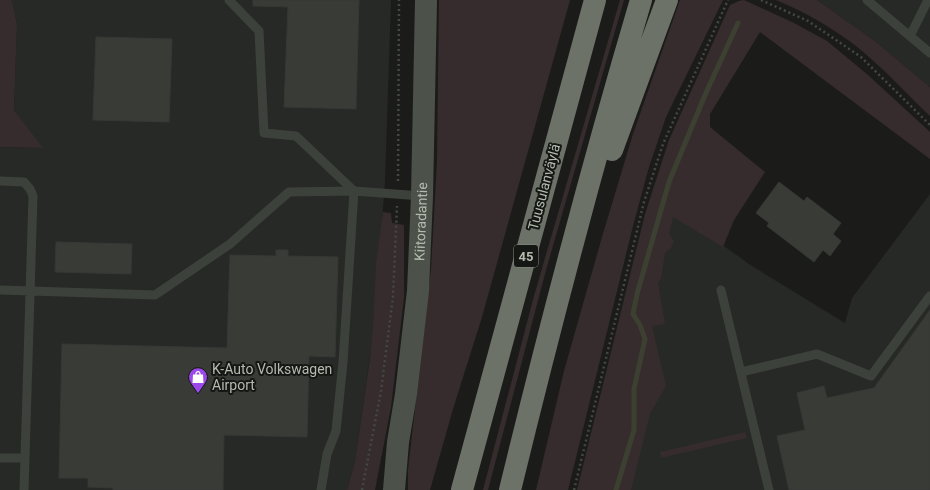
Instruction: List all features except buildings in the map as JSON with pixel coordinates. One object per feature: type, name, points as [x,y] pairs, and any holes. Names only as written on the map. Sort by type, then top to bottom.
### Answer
[{"type":"highway","name":"Tuusulanväylä","points":[[462,488],[594,0]]},
{"type":"highway","points":[[510,490],[561,288],[613,97],[642,0]]},
{"type":"highway","points":[[561,288],[667,0]]},
{"type":"main road","name":"Kiitoradantie","points":[[394,490],[398,442],[406,394],[418,291],[422,196],[426,0]]},
{"type":"main road","name":"Kiitoradantie","points":[[385,490],[398,442]]},
{"type":"lane","points":[[229,0],[259,32],[264,133],[296,136],[354,192],[343,362],[336,431],[327,454],[321,490]]},
{"type":"lane","points":[[910,36],[928,0]]},
{"type":"lane","points":[[869,1],[930,53]]},
{"type":"lane","points":[[0,181],[24,182],[30,189],[33,196],[24,490]]},
{"type":"lane","points":[[0,290],[155,295],[230,244],[289,192],[354,192],[422,196]]},
{"type":"lane","points":[[721,290],[770,490]]},
{"type":"lane","points":[[741,372],[817,354],[871,376],[930,296]]},
{"type":"lane","points":[[0,458],[25,458]]},
{"type":"path","points":[[362,490],[381,392],[393,297],[398,194],[399,0]]},
{"type":"path","points":[[574,490],[644,202],[663,144],[728,0]]},
{"type":"path","points":[[761,0],[808,21],[861,57],[930,125]]},
{"type":"shaded area","points":[[0,0],[12,0],[17,24],[14,110],[43,148],[0,147]]},
{"type":"shaded area","points":[[12,0],[391,0],[385,180],[375,321],[355,461],[347,490],[0,490],[0,147],[42,148],[14,110],[17,24]]},
{"type":"shaded area","points":[[439,0],[570,0],[482,317],[453,409],[430,490],[408,490],[408,470],[431,269],[437,162]]},
{"type":"shaded area","points":[[620,0],[624,0],[546,270],[488,490],[483,490],[534,296]]},
{"type":"shaded area","points":[[680,0],[723,0],[666,117],[649,167],[568,490],[536,490],[564,371],[602,237],[633,134]]},
{"type":"shaded area","points":[[744,0],[794,23],[827,41],[868,75],[930,132],[930,159],[760,32],[710,114],[710,127],[765,172],[734,220],[723,247],[673,217],[669,234],[674,241],[671,248],[665,253],[661,279],[658,283],[665,324],[652,326],[666,386],[650,414],[631,490],[577,490],[645,214],[669,140],[730,5]]},
{"type":"shaded area","points":[[776,0],[817,0],[875,41],[930,87],[930,116],[879,66],[851,42],[799,10]]},
{"type":"shaded area","points":[[817,0],[930,0],[930,87],[875,41]]},
{"type":"shaded area","points":[[930,194],[930,490],[593,490],[669,207],[752,266],[845,323],[852,298]]},
{"type":"shaded area","points":[[383,212],[391,213],[392,223],[404,225],[404,297],[391,407],[375,490],[347,490],[355,461],[370,358],[376,264]]},
{"type":"shaded area","points":[[745,432],[747,438],[661,458],[660,452]]},
{"type":"waterway","points":[[616,490],[634,430],[634,389],[645,339],[640,325],[633,314],[637,294],[669,182],[705,95],[738,23]]},
{"type":"place","name":"K-Auto Volkswagen Airport","points":[[198,394]]}]
